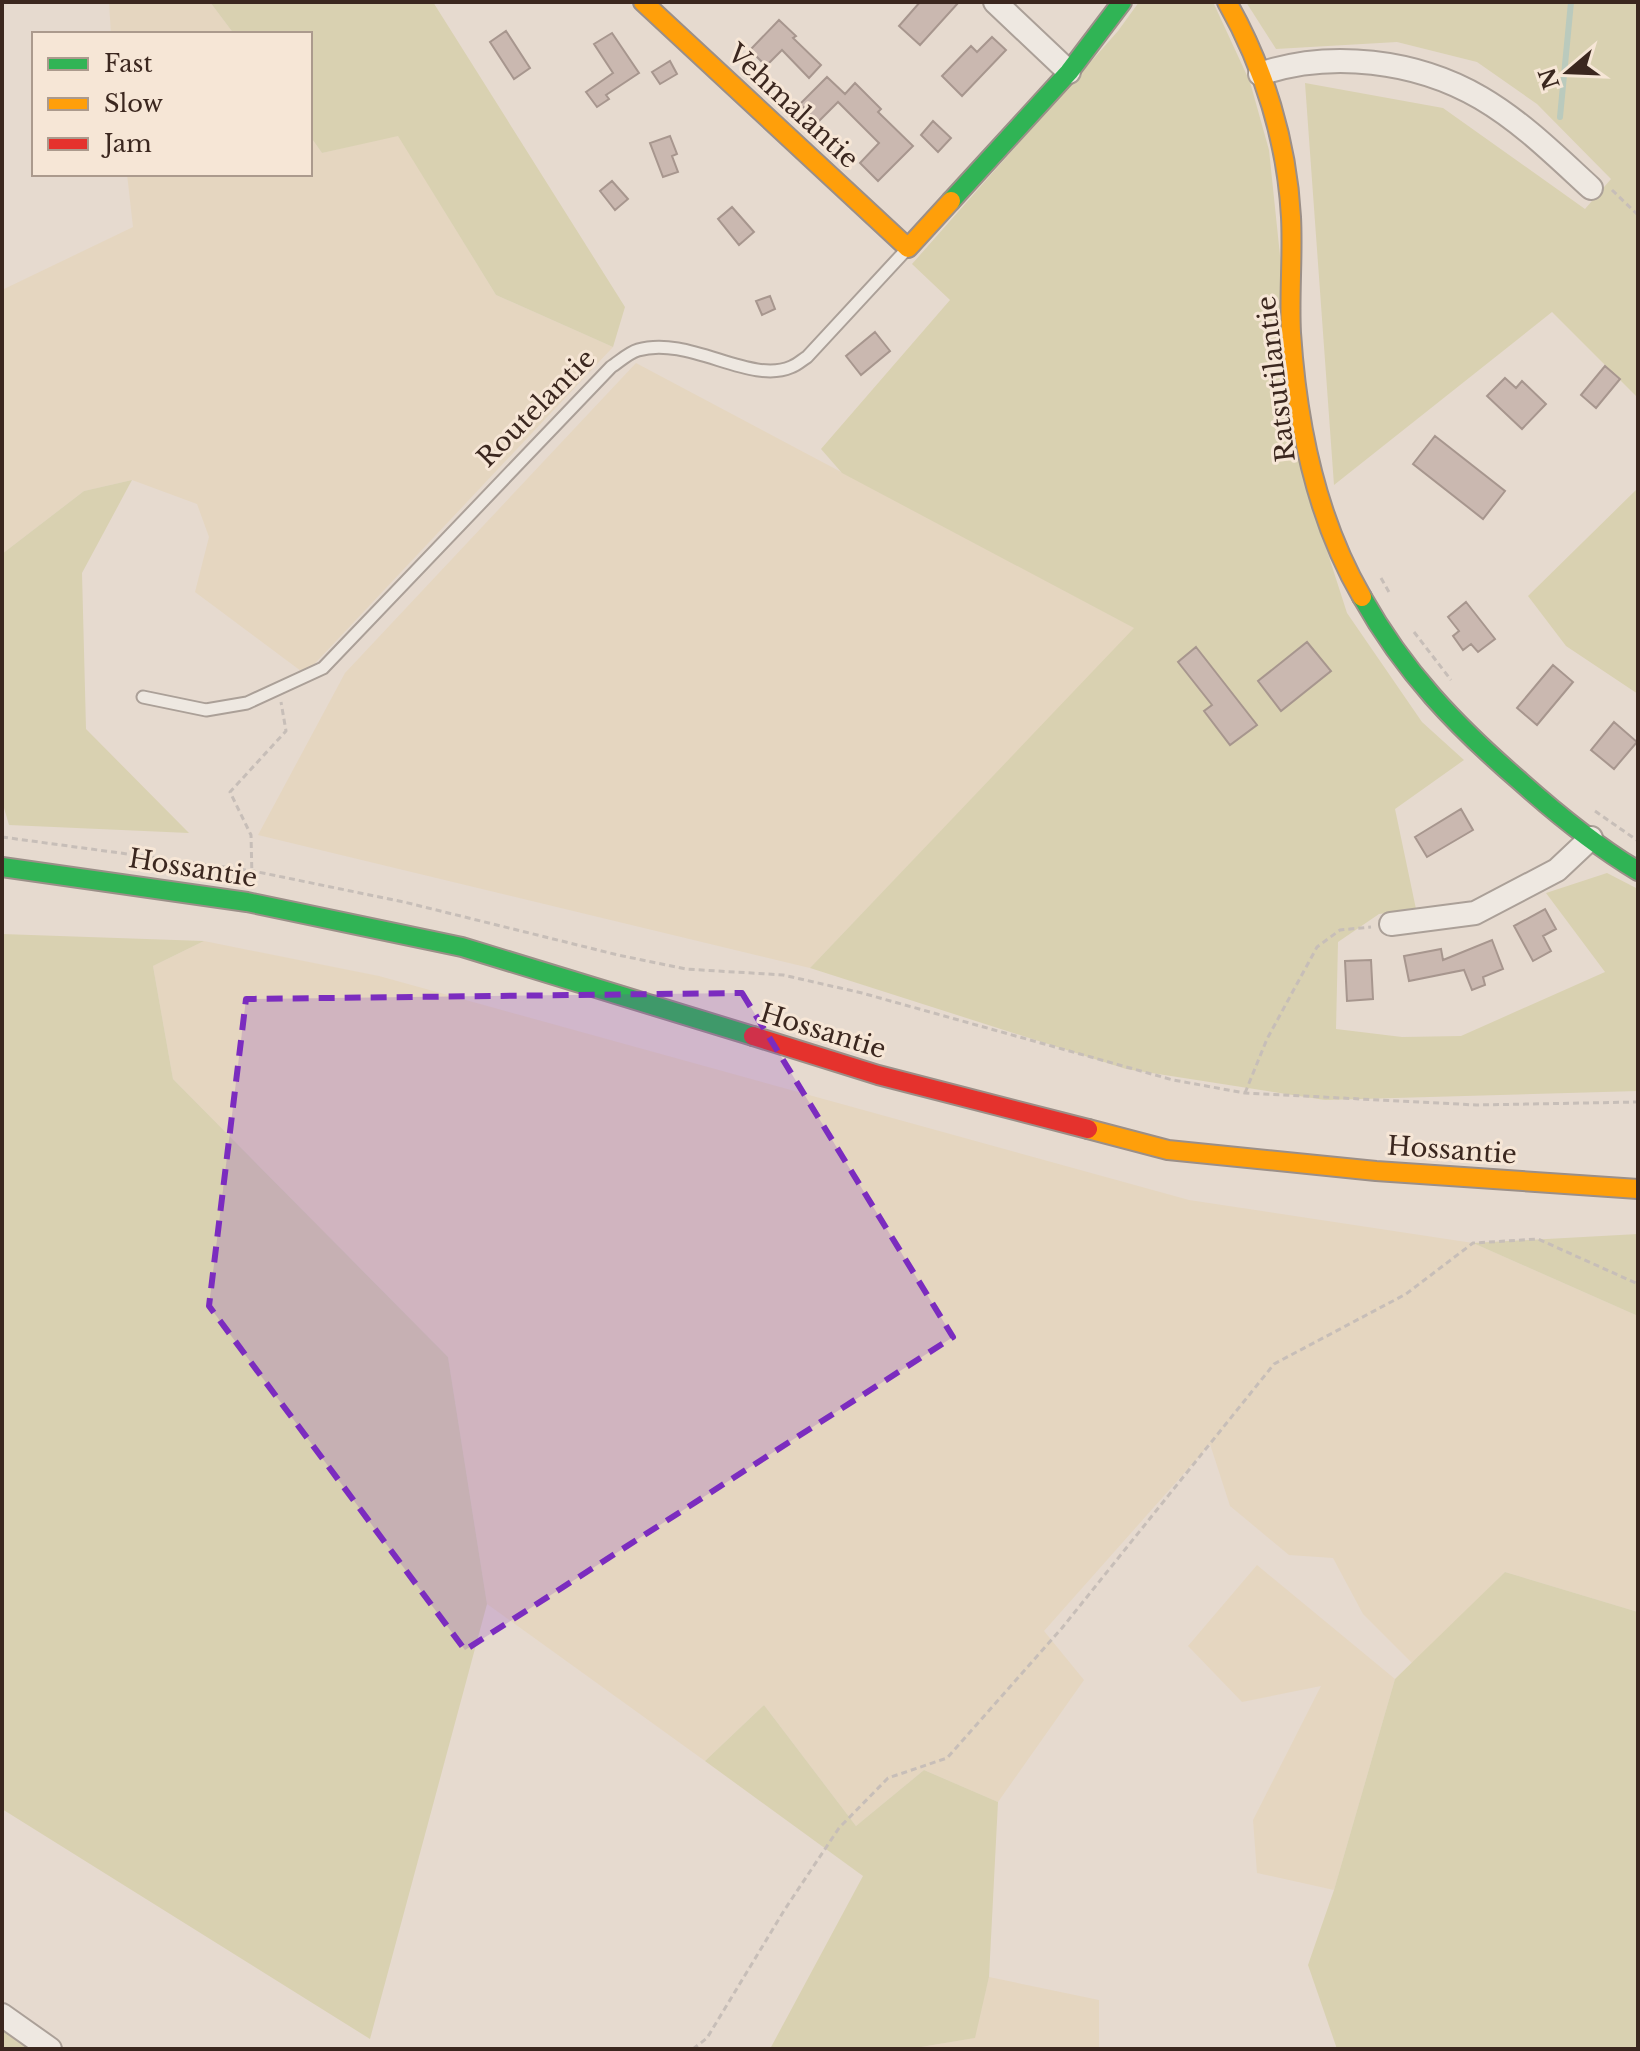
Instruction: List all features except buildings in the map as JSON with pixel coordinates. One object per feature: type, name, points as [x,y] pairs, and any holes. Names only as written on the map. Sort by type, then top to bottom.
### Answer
[{"type":"street","name":"Vehmalantie","points":[[643,2],[908,248]]},
{"type":"street","points":[[995,2],[1069,72]]},
{"type":"street","name":"Routelantie","points":[[908,248],[1069,72],[1122,2]]},
{"type":"street","name":"Ratsutilantie","points":[[1227,2],[1260,74],[1278,138],[1289,198],[1291,333],[1304,439],[1332,537],[1368,612],[1408,670],[1475,741],[1540,800],[1638,871]]},
{"type":"street","points":[[1260,74],[1282,66],[1329,60],[1374,63],[1430,76],[1480,97],[1529,131],[1591,188]]},
{"type":"street","points":[[1391,924],[1475,913],[1557,870],[1591,838]]},
{"type":"street","name":"Hossantie","points":[[2,867],[247,902],[462,947],[878,1075],[1168,1150],[1376,1171],[1638,1189]]},
{"type":"street","points":[[2,2015],[50,2049]]},
{"type":"lane","name":"Routelantie","points":[[143,697],[206,710],[247,703],[323,668],[611,367],[636,351],[667,346],[743,367],[773,371],[791,368],[807,357],[908,248]]},
{"type":"path","points":[[1617,194],[1638,215]]},
{"type":"path","points":[[1378,573],[1391,597]]},
{"type":"path","points":[[1414,633],[1452,681]]},
{"type":"path","points":[[247,902],[253,871],[251,835],[230,792],[286,731],[280,690]]},
{"type":"path","points":[[1595,810],[1638,841]]},
{"type":"path","points":[[2,837],[253,871],[404,902],[686,969],[783,975],[862,993],[1100,1062],[1245,1093],[1476,1105],[1638,1102]]},
{"type":"path","points":[[1245,1093],[1267,1039],[1317,947],[1340,930],[1391,924]]},
{"type":"path","points":[[693,2049],[707,2038],[785,1909],[839,1828],[888,1778],[947,1758],[1062,1628],[1274,1364],[1406,1294],[1473,1243],[1538,1239],[1638,1284]]},
{"type":"highlighted area","points":[[742,993],[953,1337],[465,1650],[209,1306],[246,999]]},
{"type":"shaded area","points":[[109,2],[210,2],[232,32],[111,32]]},
{"type":"shaded area","points":[[210,2],[433,2],[625,307],[613,347],[496,295],[398,136],[322,153],[312,139],[312,32],[232,32]]},
{"type":"shaded area","points":[[1139,2],[1213,2],[1250,82],[1269,150],[1303,476],[1347,613],[1422,722],[1464,760],[1395,809],[1416,909],[1379,914],[1338,942],[1336,1029],[1402,1037],[1461,1036],[1605,972],[1546,893],[1607,873],[1638,889],[1638,1091],[1325,1100],[1126,1069],[810,968],[1134,628],[842,473],[821,449],[950,300],[912,264],[1118,31]]},
{"type":"shaded area","points":[[1246,2],[1638,2],[1638,398],[1552,312],[1334,485],[1305,83],[1443,108],[1585,209],[1611,179],[1537,104],[1477,62],[1397,42],[1276,49]]},
{"type":"shaded area","points":[[398,135],[496,295],[613,347],[305,674],[195,592],[209,537],[197,504],[132,480],[84,491],[2,554],[2,290],[133,227],[127,176],[312,176],[312,139],[322,153]]},
{"type":"shaded area","points":[[636,363],[1135,628],[810,968],[258,835],[345,673]]},
{"type":"shaded area","points":[[132,480],[82,573],[86,729],[189,833],[9,825],[2,801],[2,554],[84,491]]},
{"type":"shaded area","points":[[1638,488],[1638,694],[1566,646],[1528,596]]},
{"type":"shaded area","points":[[2,934],[204,941],[153,966],[173,1079],[448,1357],[487,1604],[370,2039],[2,1809]]},
{"type":"shaded area","points":[[204,941],[379,976],[1189,1200],[1473,1243],[1638,1316],[1638,1612],[1505,1572],[1413,1664],[1363,1614],[1333,1558],[1289,1555],[1230,1506],[1210,1444],[1044,1631],[1084,1680],[998,1802],[924,1770],[856,1826],[764,1705],[705,1761],[487,1604],[448,1357],[173,1079],[153,966]]},
{"type":"shaded area","points":[[1638,1234],[1638,1316],[1473,1243]]},
{"type":"shaded area","points":[[1257,1565],[1395,1679],[1334,1890],[1257,1873],[1253,1820],[1321,1686],[1242,1702],[1188,1646]]},
{"type":"shaded area","points":[[1505,1572],[1638,1612],[1638,2049],[1337,2049],[1308,1965],[1334,1890],[1395,1679]]},
{"type":"shaded area","points":[[764,1705],[856,1826],[924,1770],[998,1802],[989,1977],[975,2038],[909,2049],[770,2049],[863,1876],[705,1761]]},
{"type":"shaded area","points":[[989,1977],[1099,2000],[1099,2049],[909,2049],[974,2038]]},
{"type":"shaded area","points":[[2,2028],[40,2049],[2,2049]]},
{"type":"waterway","points":[[1560,117],[1571,2]]},
{"type":"traffic: fast","points":[[951,201],[1069,72],[1122,2]]},
{"type":"traffic: fast","points":[[1362,597],[1395,650],[1453,719],[1563,818],[1638,871]]},
{"type":"traffic: fast","points":[[2,867],[247,902],[462,947],[753,1036]]},
{"type":"traffic: slow","points":[[643,2],[908,248],[951,201]]},
{"type":"traffic: slow","points":[[1227,2],[1252,52],[1279,133],[1289,189],[1291,333],[1304,435],[1332,535],[1362,597]]},
{"type":"traffic: slow","points":[[1088,1129],[1168,1150],[1376,1171],[1638,1189]]},
{"type":"traffic: jam","points":[[753,1036],[878,1075],[1088,1129]]}]
